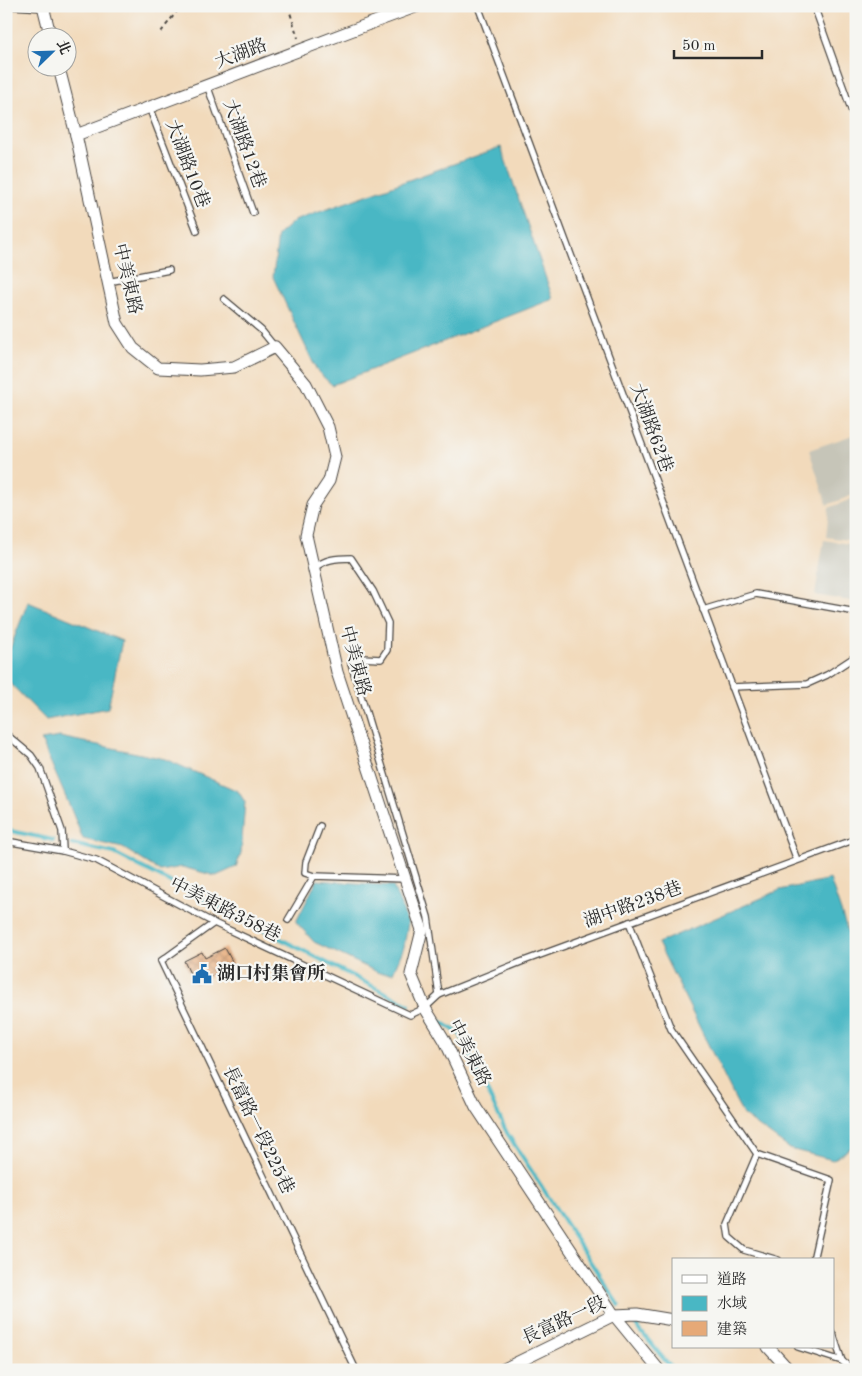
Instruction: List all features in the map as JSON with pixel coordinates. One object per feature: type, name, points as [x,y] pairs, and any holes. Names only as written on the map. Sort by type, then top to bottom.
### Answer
[{"type":"street","name":"大湖路","points":[[76,135],[418,6]]},
{"type":"street","points":[[44,7],[49,28]]},
{"type":"street","name":"中美東路","points":[[62,78],[117,322],[133,348],[158,368],[200,370],[234,367],[275,347],[306,384],[328,427],[335,457],[329,481],[313,504],[306,535],[338,672],[422,930],[411,974],[425,1008],[445,1041],[476,1107],[614,1315],[658,1370]]},
{"type":"street","name":"長富路一段","points":[[502,1370],[614,1315],[637,1314],[672,1320]]},
{"type":"street","points":[[769,1348],[789,1370]]},
{"type":"lane","points":[[12,6],[44,7]]},
{"type":"lane","name":"大湖路62巷","points":[[478,6],[796,860]]},
{"type":"lane","points":[[814,6],[856,123]]},
{"type":"lane","name":"大湖路12巷","points":[[207,86],[253,213]]},
{"type":"lane","name":"大湖路10巷","points":[[149,107],[197,231]]},
{"type":"lane","points":[[108,282],[169,270]]},
{"type":"lane","points":[[224,298],[261,330],[275,347]]},
{"type":"lane","points":[[314,569],[321,563],[334,558],[351,558],[373,591],[388,623],[387,650],[381,659],[361,658],[351,663],[428,917],[439,995]]},
{"type":"lane","points":[[703,610],[756,594],[856,612]]},
{"type":"lane","points":[[732,687],[807,684],[827,676],[856,656]]},
{"type":"lane","points":[[6,734],[31,755],[40,768],[62,831],[63,851]]},
{"type":"lane","points":[[320,826],[306,862],[304,873],[314,876],[406,879]]},
{"type":"lane","name":"湖中路238巷","points":[[425,1008],[439,995],[629,922],[856,839]]},
{"type":"lane","name":"中美東路358巷","points":[[6,841],[63,851],[96,860],[214,923],[410,1015],[425,1008]]},
{"type":"lane","points":[[288,920],[314,876]]},
{"type":"lane","points":[[629,922],[670,1029],[757,1154],[831,1180],[813,1258]]},
{"type":"lane","name":"長富路一段225巷","points":[[214,923],[161,961],[356,1370]]},
{"type":"lane","points":[[757,1154],[727,1224],[729,1237],[744,1250],[771,1258]]},
{"type":"lane","points":[[834,1337],[842,1361]]},
{"type":"lane","points":[[801,1348],[842,1361],[853,1370]]},
{"type":"path","points":[[161,32],[181,6]]},
{"type":"path","points":[[288,6],[302,49]]},
{"type":"shaded area","points":[[856,434],[856,494],[827,505],[809,450]]},
{"type":"shaded area","points":[[856,497],[856,541],[826,537],[829,508]]},
{"type":"shaded area","points":[[824,540],[856,545],[856,602],[815,595]]},
{"type":"water","points":[[501,147],[553,299],[332,385],[317,371],[273,277],[278,235],[294,221]]},
{"type":"water","points":[[28,602],[122,641],[108,708],[46,720],[6,679],[6,659]]},
{"type":"water","points":[[60,737],[165,759],[238,791],[245,802],[241,853],[236,867],[216,876],[182,867],[160,871],[123,848],[83,839],[41,740]]},
{"type":"water","points":[[830,879],[856,956],[856,1144],[833,1160],[790,1149],[743,1115],[658,943],[780,890]]},
{"type":"water","points":[[317,880],[393,886],[408,923],[404,947],[393,973],[379,973],[314,942],[296,922]]},
{"type":"building","name":"湖口村集會所","points":[[225,948],[234,965],[195,984],[184,961],[202,952],[205,958]]},
{"type":"waterway","points":[[6,830],[53,840]]},
{"type":"waterway","points":[[72,844],[114,853],[409,1005]]},
{"type":"waterway","points":[[437,1019],[460,1034],[507,1133],[619,1306]]},
{"type":"waterway","points":[[634,1323],[673,1370]]},
{"type":"place","name":"湖口村集會所","points":[[202,974]]}]
